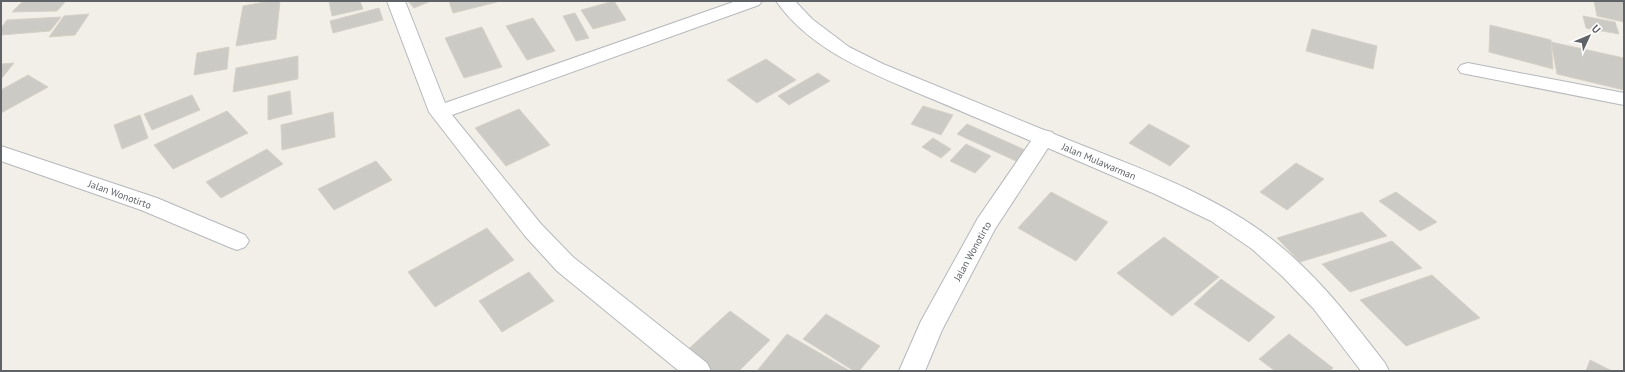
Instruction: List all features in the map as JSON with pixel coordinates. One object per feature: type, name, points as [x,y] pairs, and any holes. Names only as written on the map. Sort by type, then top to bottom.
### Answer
[{"type":"street","points":[[396,1],[439,112],[534,230],[565,264],[698,371]]},
{"type":"street","points":[[439,112],[753,1]]},
{"type":"street","name":"Jalan Mulawarman","points":[[785,1],[806,23],[842,51],[876,68],[1045,137],[1163,188],[1212,212],[1260,243],[1290,269],[1322,301],[1376,371]]},
{"type":"street","points":[[1468,69],[1624,99]]},
{"type":"street","name":"Jalan Wonotirto","points":[[912,371],[930,328],[986,224],[1045,137]]},
{"type":"street","name":"Jalan Wonotirto","points":[[1,152],[149,204],[237,241]]},
{"type":"building","points":[[23,1],[66,1],[57,11],[12,12]]},
{"type":"building","points":[[270,1],[280,1],[276,39],[236,46],[243,6]]},
{"type":"building","points":[[329,1],[360,1],[363,9],[332,16]]},
{"type":"building","points":[[408,1],[431,1],[414,8]]},
{"type":"building","points":[[449,1],[497,1],[497,2],[453,13]]},
{"type":"building","points":[[614,1],[626,20],[593,29],[581,10]]},
{"type":"building","points":[[1594,1],[1624,1],[1624,22],[1597,16]]},
{"type":"building","points":[[379,8],[383,20],[333,33],[330,21]]},
{"type":"building","points":[[575,13],[589,38],[576,41],[563,16]]},
{"type":"building","points":[[89,14],[75,35],[49,37],[64,16]]},
{"type":"building","points":[[1583,16],[1615,22],[1619,34],[1586,28]]},
{"type":"building","points":[[61,17],[50,31],[1,35],[1,28],[7,20]]},
{"type":"building","points":[[533,18],[555,51],[527,60],[506,26]]},
{"type":"building","points":[[1490,25],[1551,40],[1553,69],[1489,52]]},
{"type":"building","points":[[482,27],[502,67],[464,78],[445,38]]},
{"type":"building","points":[[1312,29],[1377,46],[1373,69],[1306,51]]},
{"type":"building","points":[[1551,42],[1624,58],[1624,90],[1557,74]]},
{"type":"building","points":[[229,47],[227,69],[194,75],[197,53]]},
{"type":"building","points":[[298,56],[298,79],[233,92],[236,68]]},
{"type":"building","points":[[766,59],[796,80],[757,103],[727,80]]},
{"type":"building","points":[[14,63],[2,78],[1,79],[1,64]]},
{"type":"building","points":[[818,73],[830,81],[789,105],[778,96]]},
{"type":"building","points":[[28,75],[48,87],[1,113],[1,90]]},
{"type":"building","points":[[290,91],[292,114],[268,120],[268,96]]},
{"type":"building","points":[[192,95],[200,110],[152,130],[144,114]]},
{"type":"building","points":[[923,106],[953,115],[941,135],[911,124]]},
{"type":"building","points":[[519,109],[550,145],[506,166],[475,128]]},
{"type":"building","points":[[227,111],[248,133],[173,169],[154,145]]},
{"type":"building","points":[[333,112],[335,137],[282,150],[281,125]]},
{"type":"building","points":[[140,115],[148,138],[122,149],[114,125]]},
{"type":"building","points":[[967,124],[1025,150],[1016,161],[957,134]]},
{"type":"building","points":[[1149,124],[1190,146],[1170,166],[1129,143]]},
{"type":"building","points":[[933,138],[951,149],[941,158],[922,147]]},
{"type":"building","points":[[966,144],[991,156],[975,173],[950,161]]},
{"type":"building","points":[[267,149],[283,164],[221,198],[206,182]]},
{"type":"building","points":[[376,161],[392,180],[334,210],[318,189]]},
{"type":"building","points":[[1296,163],[1324,179],[1287,210],[1260,192]]},
{"type":"building","points":[[1051,192],[1108,222],[1076,261],[1018,228]]},
{"type":"building","points":[[1396,192],[1437,222],[1420,231],[1379,201]]},
{"type":"building","points":[[1362,212],[1387,236],[1300,262],[1277,238]]},
{"type":"building","points":[[487,228],[514,260],[435,307],[408,272]]},
{"type":"building","points":[[1164,237],[1219,277],[1172,316],[1117,273]]},
{"type":"building","points":[[1392,241],[1422,268],[1350,292],[1322,264]]},
{"type":"building","points":[[529,272],[554,301],[502,332],[479,301]]},
{"type":"building","points":[[1432,275],[1480,318],[1406,346],[1360,300]]},
{"type":"building","points":[[1221,279],[1275,317],[1249,342],[1194,304]]},
{"type":"building","points":[[730,311],[770,340],[739,371],[706,371],[683,354]]},
{"type":"building","points":[[826,314],[880,346],[859,371],[854,371],[803,339]]},
{"type":"building","points":[[787,334],[850,371],[757,371]]},
{"type":"building","points":[[1289,334],[1333,368],[1330,371],[1275,371],[1259,359]]},
{"type":"building","points":[[1590,360],[1612,371],[1586,371]]}]
